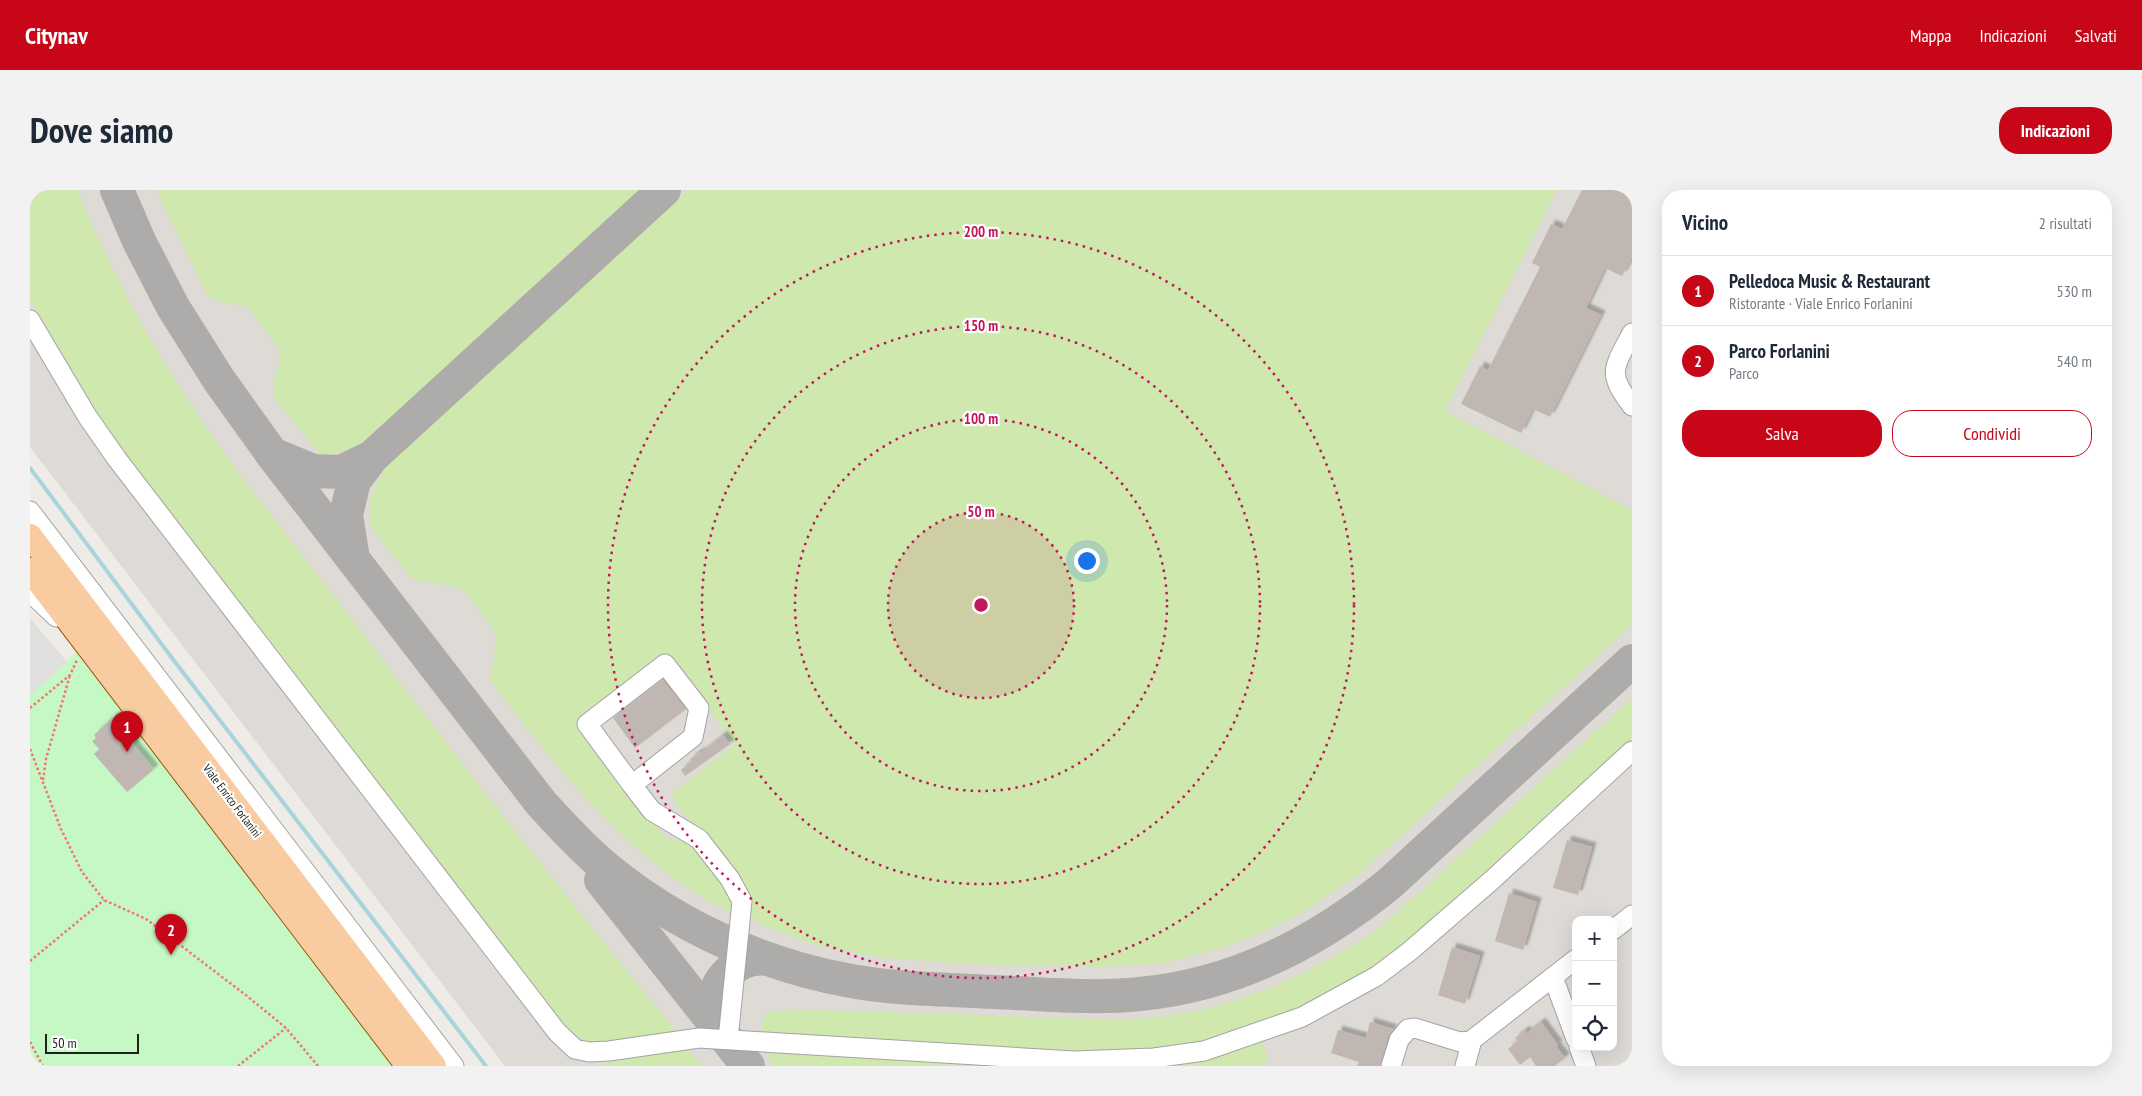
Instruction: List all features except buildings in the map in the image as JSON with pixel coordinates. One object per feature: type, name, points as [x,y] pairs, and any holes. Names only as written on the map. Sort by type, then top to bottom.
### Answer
[{"type":"main road","name":"Viale Enrico Forlanini","points":[[30,536],[434,1066]]},
{"type":"main road","name":"Viale Enrico Forlanini","points":[[30,570],[81,649],[408,1066]]},
{"type":"lane","points":[[30,320],[87,416],[117,459],[557,1032],[575,1049],[584,1066]]},
{"type":"lane","points":[[1632,333],[1615,367],[1615,379],[1619,390],[1632,406]]},
{"type":"lane","points":[[30,511],[454,1066]]},
{"type":"lane","points":[[30,592],[81,649]]},
{"type":"lane","points":[[632,785],[693,737],[699,708],[665,664],[587,724],[632,785],[652,811],[699,839],[730,879],[742,901],[728,1040]]},
{"type":"lane","points":[[575,1049],[589,1052],[609,1051],[699,1038],[1074,1061],[1154,1058],[1204,1051],[1302,1017],[1377,976],[1410,951],[1492,880],[1632,751]]},
{"type":"lane","points":[[1617,927],[1632,915]]},
{"type":"lane","points":[[1391,1066],[1399,1040],[1408,1028],[1415,1028],[1460,1042],[1472,1040],[1573,961]]},
{"type":"lane","points":[[1553,977],[1572,1029]]},
{"type":"lane","points":[[1465,1066],[1472,1040]]},
{"type":"lane","points":[[1580,1051],[1586,1066]]},
{"type":"path","points":[[43,782],[48,751],[70,675],[81,649]]},
{"type":"path","points":[[30,708],[70,675]]},
{"type":"path","points":[[30,749],[61,829],[82,872],[104,900],[146,919],[247,996],[286,1028],[318,1066]]},
{"type":"path","points":[[30,961],[104,900]]},
{"type":"path","points":[[238,1066],[286,1028]]},
{"type":"path","points":[[30,1042],[42,1066]]},
{"type":"shaded area","points":[[30,190],[1632,190],[1632,1066],[505,1066],[30,447]]},
{"type":"shaded area","points":[[30,618],[67,662],[30,695]]},
{"type":"green space","points":[[30,190],[77,190],[114,272],[142,325],[208,431],[474,778],[595,932],[678,1033],[589,1043],[569,1032],[99,419],[48,334],[30,299]]},
{"type":"green space","points":[[156,190],[645,190],[378,434],[351,448],[321,456],[275,399],[273,384],[279,365],[279,349],[247,306],[220,301],[206,293]]},
{"type":"green space","points":[[688,190],[1557,190],[1445,411],[1632,510],[1632,623],[1357,876],[1298,915],[1228,946],[1164,963],[1105,967],[967,964],[885,958],[819,946],[764,926],[753,918],[738,883],[673,800],[672,794],[735,744],[666,654],[575,722],[667,839],[697,844],[733,892],[734,914],[694,892],[653,862],[601,815],[578,790],[490,680],[495,632],[468,595],[458,587],[413,580],[380,539],[372,527],[370,517],[370,507],[375,487],[398,452]]},
{"type":"green space","points":[[75,652],[214,828],[397,1066],[30,1066],[30,695],[67,662]]},
{"type":"green space","points":[[1632,698],[1632,741],[1404,948],[1359,979],[1318,1001],[1279,1017],[1183,1048],[1076,1053],[761,1035],[761,1024],[770,1011],[817,1010],[1138,1019],[1201,1010],[1228,1003],[1282,983],[1333,957],[1381,927]]},
{"type":"green space","points":[[1262,1039],[1268,1060],[1261,1066],[1083,1066]]},
{"type":"green space","points":[[687,1048],[702,1066],[603,1066],[604,1063]]},
{"type":"green space","points":[[763,1048],[1079,1066],[774,1066]]},
{"type":"waterway","points":[[30,468],[175,662],[486,1066]]},
{"type":"taxiway","points":[[117,190],[139,241],[173,307],[219,380],[272,454],[541,803],[592,856],[611,872],[664,909],[692,926],[722,940],[783,964],[814,973],[883,986],[1086,996],[1140,994],[1175,989],[1241,971],[1273,958],[1333,925],[1389,884],[1632,661]]},
{"type":"taxiway","points":[[353,559],[346,515],[354,481],[372,457],[664,190]]},
{"type":"taxiway","points":[[272,454],[313,471],[341,472],[372,457]]},
{"type":"taxiway","points":[[601,880],[748,1066]]},
{"type":"taxiway","points":[[721,1030],[714,1018],[713,1005],[719,984],[735,967],[744,962],[766,959]]},
{"type":"place","name":"Pelledoca Music & Restaurant","points":[[127,752]]},
{"type":"place","name":"Parco Forlanini","points":[[171,955]]}]
